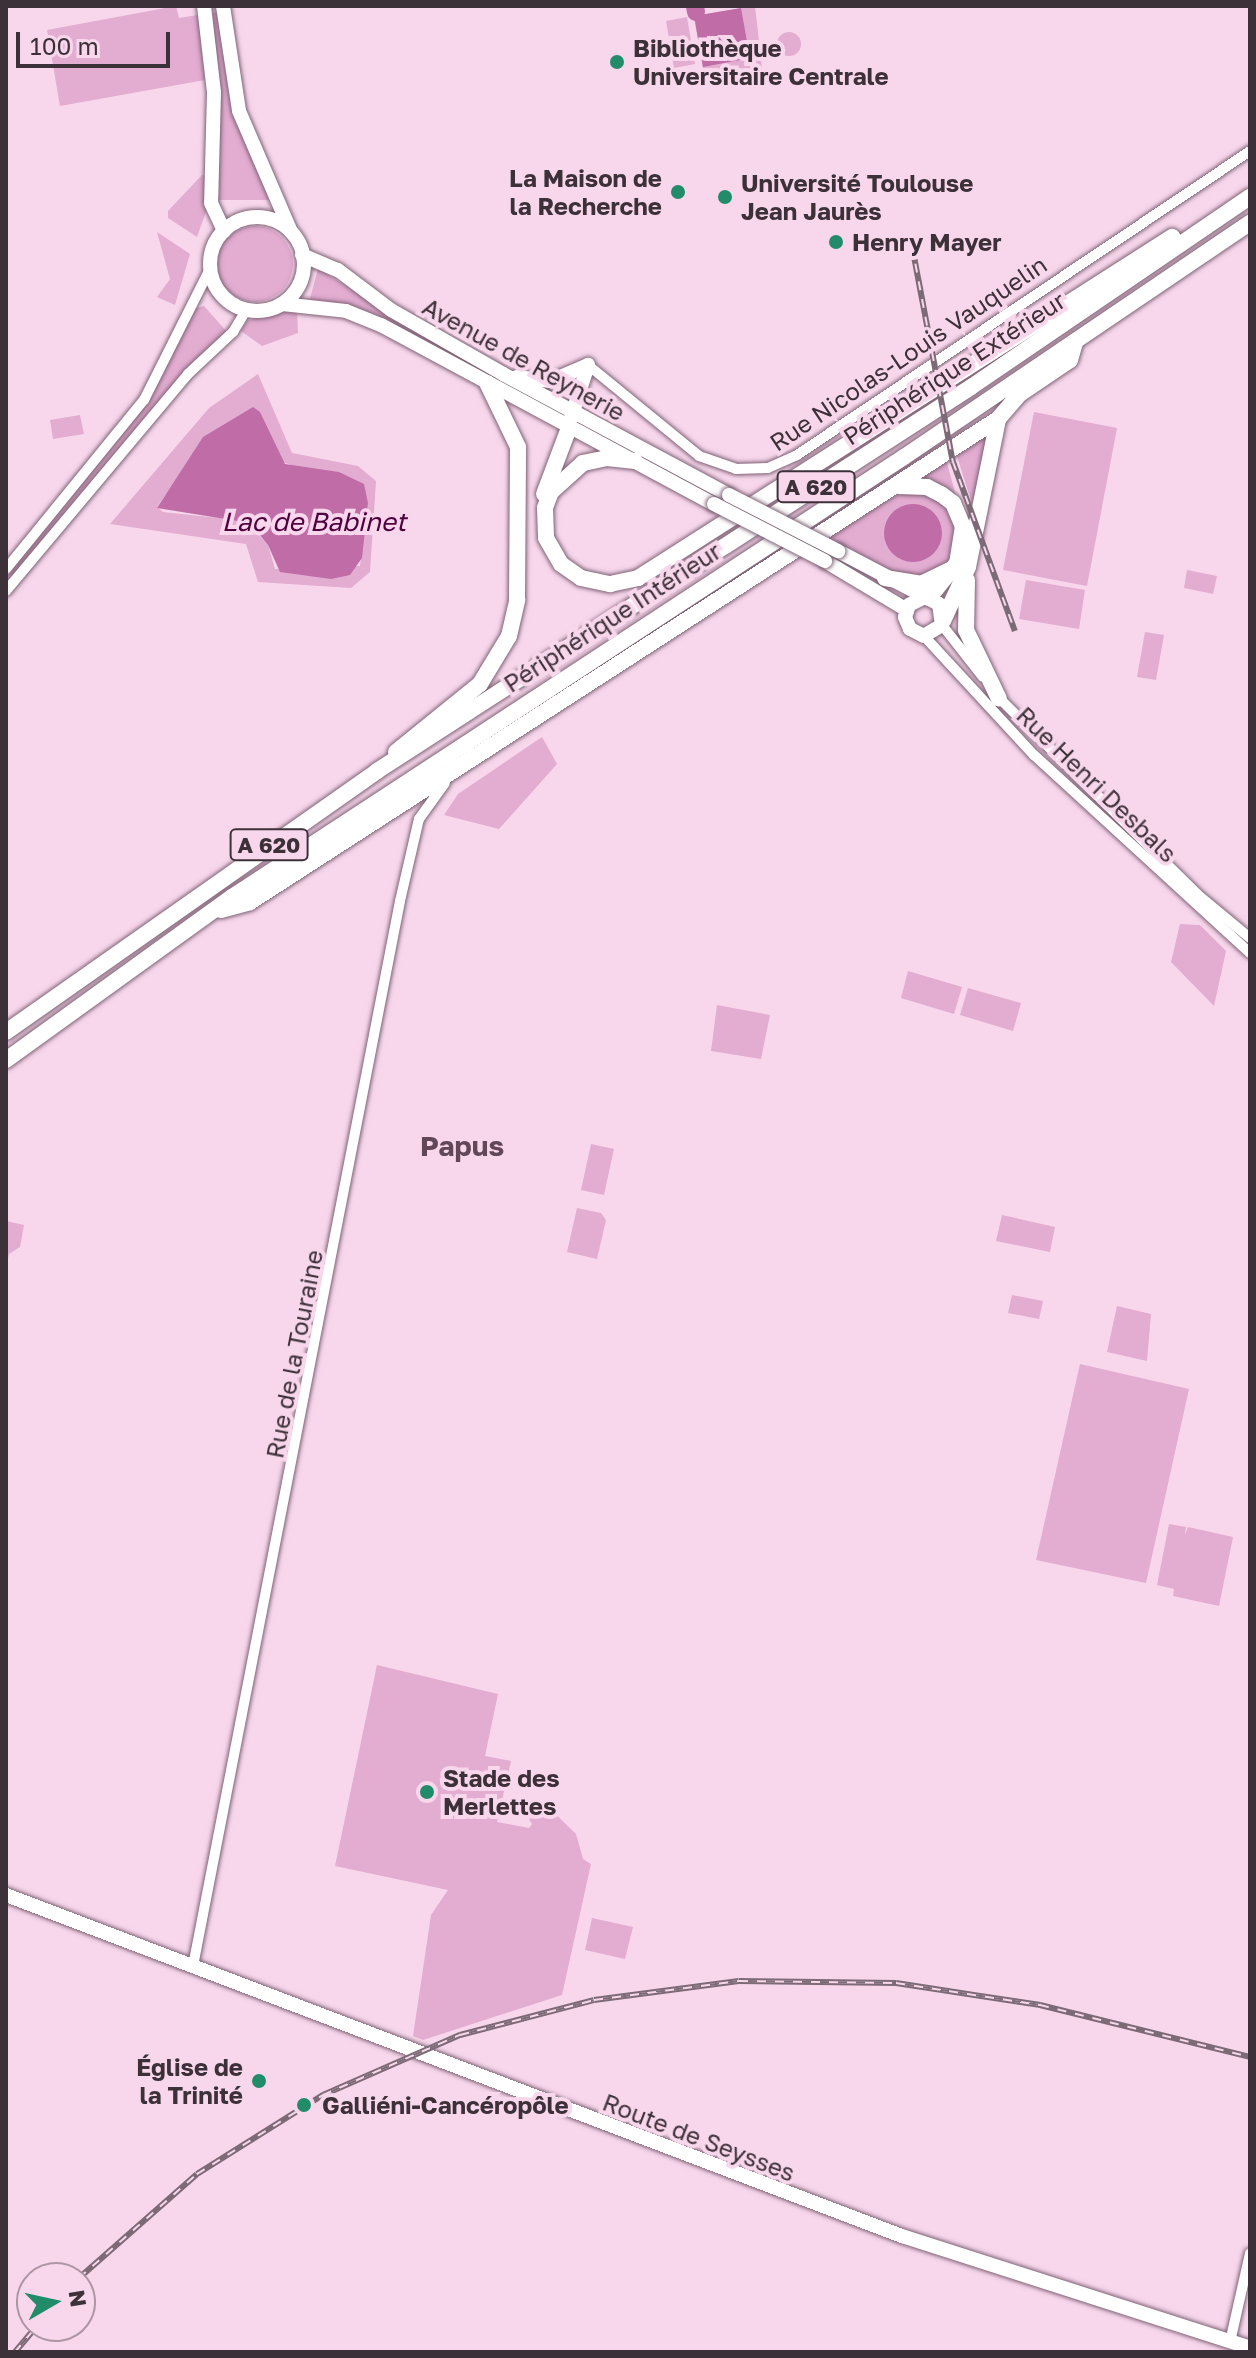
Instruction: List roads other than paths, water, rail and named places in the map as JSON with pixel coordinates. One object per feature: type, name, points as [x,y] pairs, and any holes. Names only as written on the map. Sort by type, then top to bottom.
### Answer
[{"type":"highway","points":[[571,420],[543,492],[546,538],[567,570],[595,583],[638,578],[1195,222],[1250,195]]},
{"type":"highway","name":"Périphérique Extérieur","points":[[6,1032],[377,771],[971,387],[1250,195]]},
{"type":"highway","name":"Périphérique Intérieur","points":[[6,1060],[212,913],[1250,223]]},
{"type":"highway","points":[[212,913],[250,902],[898,486],[998,419],[1021,393],[1070,360],[1075,342]]},
{"type":"highway","points":[[377,771],[415,733],[480,684],[509,636],[517,600],[518,447],[487,383]]},
{"type":"highway","points":[[943,623],[962,565],[998,419]]},
{"type":"highway","points":[[545,508],[558,482],[583,463],[607,458],[642,465]]},
{"type":"highway","points":[[898,486],[927,487],[953,503],[963,526],[966,630],[999,699]]},
{"type":"highway","points":[[885,578],[921,584],[962,565]]},
{"type":"highway","points":[[926,598],[962,565]]},
{"type":"main road","points":[[204,6],[214,92],[211,203],[224,231]]},
{"type":"main road","points":[[223,6],[239,111],[302,255],[298,286],[282,304],[246,310],[222,295],[210,269],[214,245],[224,231],[258,217],[291,232]]},
{"type":"main road","name":"Avenue de Reynerie","points":[[302,255],[338,270],[391,310],[503,374],[571,420]]},
{"type":"main road","name":"Avenue de Reynerie","points":[[282,304],[361,317],[487,383],[729,495],[885,578]]},
{"type":"main road","points":[[503,374],[543,382],[588,365]]},
{"type":"main road","points":[[588,365],[571,420],[642,465],[825,561],[907,610]]},
{"type":"main road","points":[[885,578],[942,609],[943,623],[924,636],[910,629],[907,610]]},
{"type":"main road","points":[[907,610],[926,598]]},
{"type":"main road","name":"Route de Seysses","points":[[6,1895],[902,2236],[1250,2348]]},
{"type":"street","name":"Rue Nicolas-Louis Vauquelin","points":[[588,365],[699,456],[736,469],[768,468],[797,455],[1250,151]]},
{"type":"street","points":[[6,569],[144,400],[210,269]]},
{"type":"street","points":[[6,591],[188,374],[231,334],[246,310]]},
{"type":"street","name":"Rue Henri Desbals","points":[[943,623],[999,699],[1197,894],[1250,938]]},
{"type":"street","name":"Rue Henri Desbals","points":[[924,636],[1034,755],[1250,953]]},
{"type":"street","name":"Rue de la Touraine","points":[[193,1966],[384,980],[419,819],[438,788],[463,765]]},
{"type":"street","points":[[1230,2342],[1250,2253]]},
{"type":"water","points":[[741,8],[750,58],[703,67],[694,16]]},
{"type":"water","name":"Lac de Babinet","points":[[253,407],[260,412],[285,464],[339,472],[364,484],[368,503],[362,558],[350,575],[331,579],[280,572],[268,545],[250,523],[157,508],[203,437]]},
{"type":"water","points":[[913,504],[924,506],[933,513],[940,522],[940,544],[933,553],[924,560],[913,562],[902,560],[893,553],[886,544],[884,533],[886,522],[893,513],[902,506]]},
{"type":"waterway","points":[[695,6],[696,12]]},
{"type":"railway","points":[[912,246],[953,462],[1015,631]]},
{"type":"railway","points":[[96,2263],[197,2174],[323,2095],[460,2035],[594,2000],[739,1981],[896,1983],[1040,2005],[1250,2057]]},
{"type":"railway","points":[[15,2352],[23,2342]]},
{"type":"place","name":"Bibliothèque Universitaire Centrale","points":[[617,62]]},
{"type":"place","name":"La Maison de la Recherche","points":[[678,192]]},
{"type":"place","name":"Université Toulouse Jean Jaurès","points":[[725,197]]},
{"type":"place","name":"Henry Mayer","points":[[836,242]]},
{"type":"place","name":"Stade des Merlettes","points":[[427,1792]]},
{"type":"place","name":"Église de la Trinité","points":[[259,2081]]},
{"type":"place","name":"Galliéni-Cancéropôle","points":[[304,2105]]},
{"type":"district","name":"Papus","points":[[462,1146]]}]
